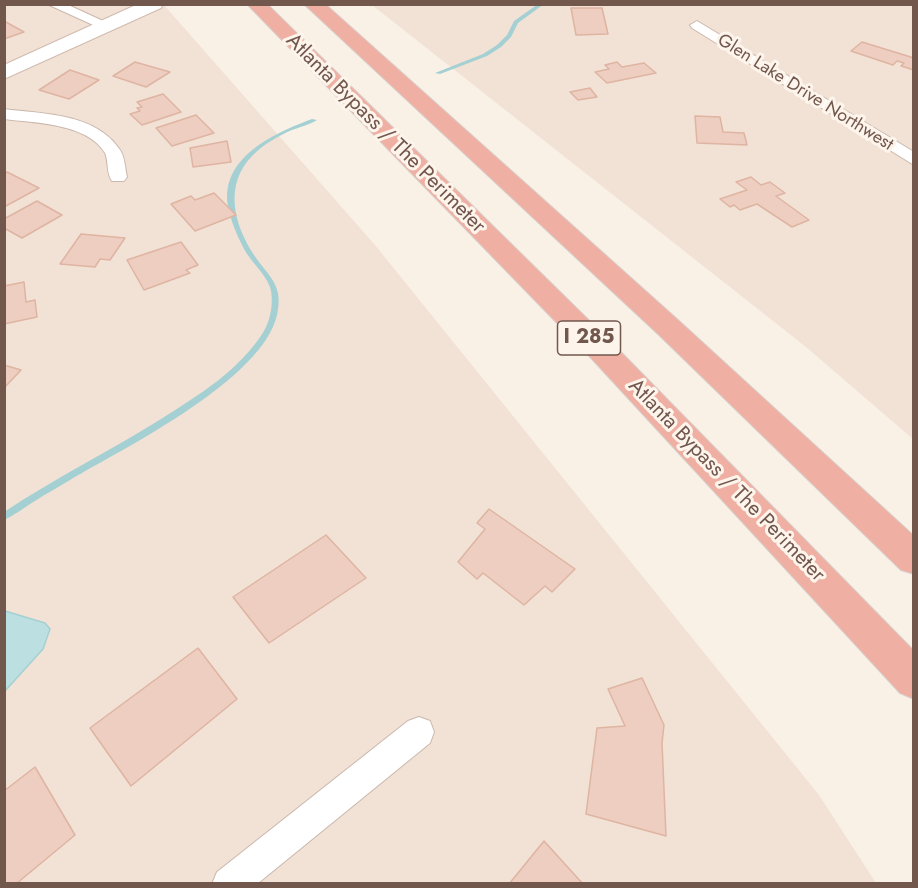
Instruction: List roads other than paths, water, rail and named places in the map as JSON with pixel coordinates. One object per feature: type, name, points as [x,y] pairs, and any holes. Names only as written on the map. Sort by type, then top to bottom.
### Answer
[{"type":"highway","name":"Atlanta Bypass / The Perimeter","points":[[256,4],[603,352],[914,680]]},
{"type":"highway","name":"Atlanta Bypass / The Perimeter","points":[[313,4],[668,327],[914,560]]},
{"type":"street","points":[[53,4],[107,26]]},
{"type":"street","points":[[4,73],[153,4]]},
{"type":"street","name":"Glen Lake Drive Northwest","points":[[698,25],[914,160]]},
{"type":"street","points":[[4,114],[63,121],[91,132],[113,152],[118,177]]},
{"type":"street","points":[[229,884],[419,732]]},
{"type":"water","points":[[5,611],[45,623],[50,629],[43,649],[5,691]]},
{"type":"waterway","points":[[438,73],[485,55],[499,46],[509,36],[516,22],[542,4]]},
{"type":"waterway","points":[[4,517],[189,405],[224,380],[252,354],[269,329],[275,309],[275,294],[270,280],[249,252],[236,227],[231,204],[232,185],[239,168],[252,153],[269,140],[314,120]]}]
